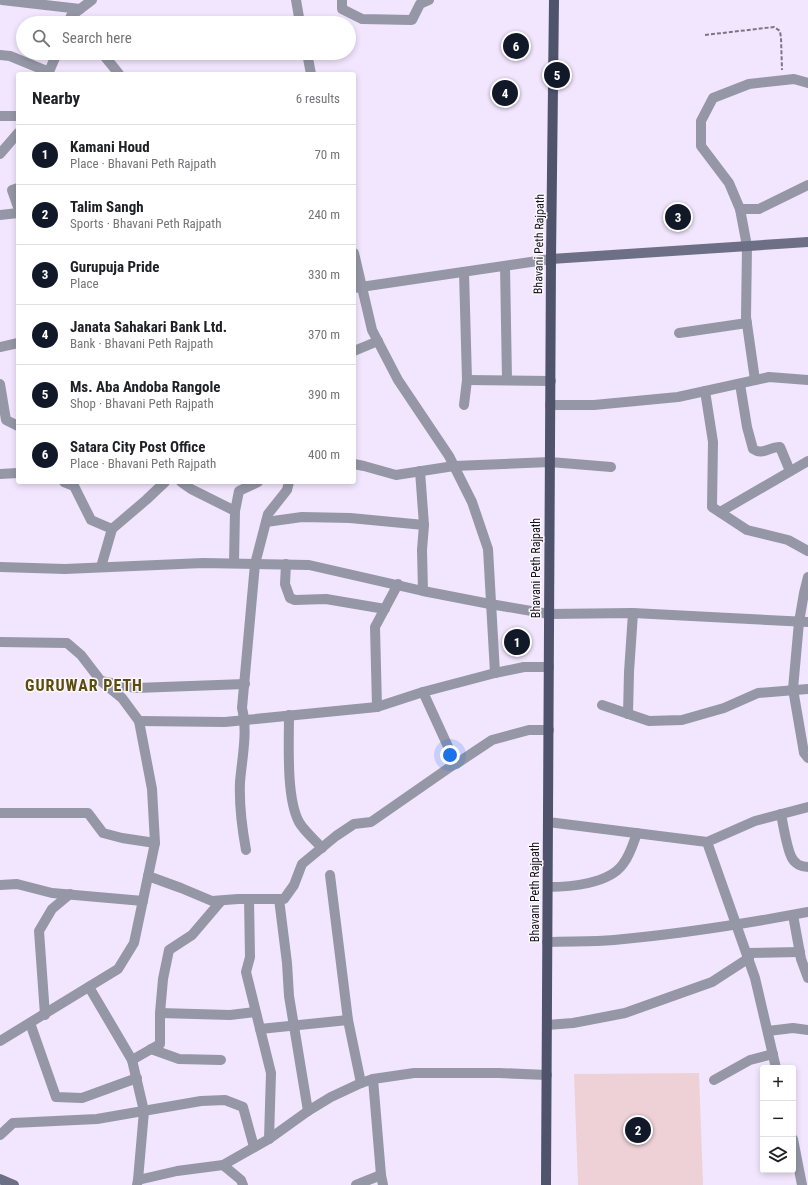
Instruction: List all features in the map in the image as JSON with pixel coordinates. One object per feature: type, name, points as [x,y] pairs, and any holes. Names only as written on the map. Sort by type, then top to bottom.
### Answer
[{"type":"main road","name":"Bhavani Peth Rajpath","points":[[546,1185],[550,381],[554,0]]},
{"type":"main road","points":[[551,258],[808,242]]},
{"type":"main road","points":[[0,1179],[14,1185]]},
{"type":"street","points":[[2,0],[80,9]]},
{"type":"street","points":[[71,16],[92,0]]},
{"type":"street","points":[[296,0],[299,16]]},
{"type":"street","points":[[342,0],[342,9],[362,19],[412,20],[420,4],[429,0]]},
{"type":"street","points":[[0,55],[10,56],[16,59]]},
{"type":"street","points":[[19,60],[47,72]]},
{"type":"street","points":[[49,72],[54,60]]},
{"type":"street","points":[[108,60],[117,72]]},
{"type":"street","points":[[308,60],[311,72]]},
{"type":"street","points":[[755,380],[747,323],[747,246],[740,209],[729,183],[701,146],[701,121],[713,98],[749,84],[794,79],[808,83]]},
{"type":"street","points":[[0,116],[16,116]]},
{"type":"street","points":[[0,154],[16,135]]},
{"type":"street","points":[[740,209],[759,209],[808,185]]},
{"type":"street","points":[[16,189],[12,190],[16,201]]},
{"type":"street","points":[[0,215],[16,213]]},
{"type":"street","points":[[358,288],[551,258]]},
{"type":"street","points":[[505,266],[507,380]]},
{"type":"street","points":[[356,270],[358,288],[372,330],[378,342],[398,380],[449,456],[472,502],[488,549],[495,673]]},
{"type":"street","points":[[464,272],[467,380],[464,405]]},
{"type":"street","points":[[679,332],[747,323]]},
{"type":"street","points":[[356,350],[378,342]]},
{"type":"street","points":[[0,347],[16,343]]},
{"type":"street","points":[[550,404],[594,405],[678,397],[769,377],[808,380]]},
{"type":"street","points":[[467,380],[550,381]]},
{"type":"street","points":[[0,384],[6,420],[16,425]]},
{"type":"street","points":[[740,384],[747,427],[753,449],[758,452],[765,452],[777,446],[780,447],[790,471]]},
{"type":"street","points":[[705,391],[714,442],[712,507],[747,530],[788,540],[808,551]]},
{"type":"street","points":[[720,512],[808,461]]},
{"type":"street","points":[[356,464],[396,475],[454,466],[550,462],[611,467]]},
{"type":"street","points":[[420,471],[424,525],[422,550],[423,591]]},
{"type":"street","points":[[0,474],[16,473]]},
{"type":"street","points":[[69,484],[74,486],[91,520],[112,529]]},
{"type":"street","points":[[101,567],[112,529],[163,484]]},
{"type":"street","points":[[184,484],[235,511]]},
{"type":"street","points":[[234,563],[235,511],[239,491],[254,484]]},
{"type":"street","points":[[246,850],[242,828],[240,784],[245,720],[242,708],[255,564],[268,514],[287,490],[289,484]]},
{"type":"street","points":[[266,522],[302,517],[350,518],[424,525]]},
{"type":"street","points":[[0,568],[65,569],[234,563],[310,565],[398,584],[423,591],[549,614],[633,613],[784,619],[804,622]]},
{"type":"street","points":[[286,564],[285,584],[290,598],[295,600],[326,599],[385,609]]},
{"type":"street","points":[[808,578],[804,593],[804,622],[792,689],[804,753],[808,758]]},
{"type":"street","points":[[377,707],[375,627],[398,584]]},
{"type":"street","points":[[628,714],[633,613]]},
{"type":"street","points":[[0,642],[67,643],[81,655],[101,681],[122,698],[139,721],[152,789],[155,842],[134,943],[118,969],[0,1041]]},
{"type":"street","points":[[139,721],[225,722],[377,707],[423,692],[495,673],[524,667],[549,667]]},
{"type":"street","points":[[101,681],[136,688],[244,684]]},
{"type":"street","points":[[602,705],[648,721],[682,720],[724,708],[758,693],[792,689],[808,689]]},
{"type":"street","points":[[423,692],[456,763]]},
{"type":"street","points":[[289,715],[291,789],[294,810],[300,823],[322,848]]},
{"type":"street","points":[[148,876],[181,888],[212,902],[249,899],[284,899],[294,885],[302,864],[354,824],[371,822],[492,740],[529,730],[549,730]]},
{"type":"street","points":[[548,822],[708,842],[755,821],[808,807]]},
{"type":"street","points":[[0,813],[88,813],[103,832],[122,838],[155,842]]},
{"type":"street","points":[[781,814],[792,858],[798,864],[808,867]]},
{"type":"street","points":[[548,887],[570,886],[611,875],[622,866],[626,860],[637,833]]},
{"type":"street","points":[[708,842],[756,978],[775,1065]]},
{"type":"street","points":[[330,875],[348,1020],[361,1083]]},
{"type":"street","points":[[0,885],[17,884],[52,893],[143,901]]},
{"type":"street","points":[[44,1015],[40,931],[52,909],[70,894]]},
{"type":"street","points":[[249,899],[250,957],[246,972],[271,1073],[269,1139]]},
{"type":"street","points":[[279,899],[287,963],[289,996],[308,1110]]},
{"type":"street","points":[[132,1060],[160,1044],[160,1014],[163,979],[169,950],[192,935],[221,901]]},
{"type":"street","points":[[547,942],[613,940],[683,933],[808,912]]},
{"type":"street","points":[[793,915],[800,952],[807,974]]},
{"type":"street","points":[[547,1025],[573,1023],[625,1013],[712,982],[748,956],[800,952]]},
{"type":"street","points":[[89,987],[132,1060],[144,1111],[138,1182],[177,1171],[224,1165],[269,1139],[308,1110],[361,1083],[414,1073],[499,1073],[546,1075]]},
{"type":"street","points":[[160,1014],[230,1015],[255,1012]]},
{"type":"street","points":[[260,1029],[348,1020]]},
{"type":"street","points":[[30,1023],[56,1097],[82,1098],[136,1078]]},
{"type":"street","points":[[768,1031],[793,1028],[808,1030]]},
{"type":"street","points":[[151,1049],[179,1059],[221,1060]]},
{"type":"street","points":[[714,1080],[750,1060],[773,1054]]},
{"type":"street","points":[[356,1185],[382,1180],[373,1080]]},
{"type":"street","points":[[0,1136],[13,1123],[97,1119],[201,1102],[225,1100],[244,1107],[254,1148]]},
{"type":"street","points":[[796,1152],[802,1185]]},
{"type":"street","points":[[224,1165],[241,1180],[243,1185]]},
{"type":"path","points":[[705,36],[774,27],[780,31],[783,80]]},
{"type":"shaded area","points":[[699,1073],[703,1185],[578,1185],[574,1074]]},
{"type":"place","name":"Satara City Post Office","points":[[516,46]]},
{"type":"place","name":"Ms. Aba Andoba Rangole","points":[[557,75]]},
{"type":"place","name":"Janata Sahakari Bank Ltd.","points":[[505,93]]},
{"type":"place","name":"Gurupuja Pride","points":[[678,217]]},
{"type":"place","name":"Kamani Houd","points":[[517,642]]},
{"type":"place","name":"Talim Sangh","points":[[638,1130]]},
{"type":"district","name":"GURUWAR PETH","points":[[84,685]]}]
